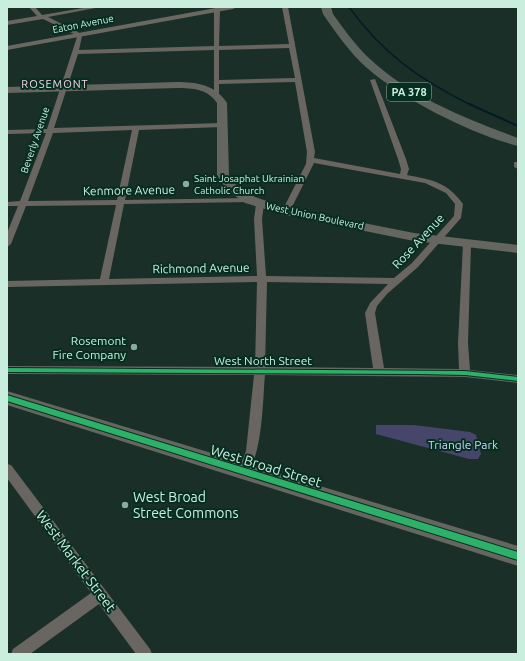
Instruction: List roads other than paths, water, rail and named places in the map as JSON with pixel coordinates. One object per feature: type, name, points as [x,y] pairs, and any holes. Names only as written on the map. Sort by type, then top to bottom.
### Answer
[{"type":"highway","name":"PA 378","points":[[326,7],[328,14],[354,48],[371,66],[396,84],[450,115],[518,142]]},
{"type":"highway","points":[[336,7],[360,41],[371,50]]},
{"type":"highway","name":"PA 378","points":[[387,64],[398,74],[450,104],[518,133]]},
{"type":"main road","points":[[7,90],[184,85],[202,88],[216,95]]},
{"type":"main road","name":"West Union Boulevard","points":[[216,95],[222,103],[223,175],[231,187],[255,202],[286,212],[435,240],[518,249]]},
{"type":"main road","name":"West Broad Street","points":[[7,398],[518,556]]},
{"type":"street","points":[[32,7],[42,18],[79,35]]},
{"type":"street","points":[[7,23],[98,7]]},
{"type":"street","name":"Eaton Avenue","points":[[7,48],[233,7]]},
{"type":"street","points":[[285,7],[311,160],[286,212]]},
{"type":"street","points":[[216,95],[217,10]]},
{"type":"street","name":"Beverly Avenue","points":[[7,244],[24,204],[50,131],[76,52],[80,37],[79,35]]},
{"type":"street","points":[[76,52],[292,46]]},
{"type":"street","points":[[216,82],[298,80]]},
{"type":"street","points":[[373,80],[402,159],[405,169],[404,176]]},
{"type":"street","points":[[7,132],[222,125]]},
{"type":"street","points":[[104,282],[122,202],[136,128]]},
{"type":"street","name":"Rose Avenue","points":[[311,160],[404,176],[435,184],[449,191],[457,199],[460,208],[458,216],[435,240],[415,265],[384,292],[370,310],[379,372]]},
{"type":"street","points":[[241,470],[247,464],[252,451],[260,371],[262,280],[258,219],[255,202]]},
{"type":"street","name":"Kenmore Avenue","points":[[7,204],[255,202]]},
{"type":"street","points":[[465,373],[463,343],[467,244]]},
{"type":"street","name":"Richmond Avenue","points":[[7,284],[262,280],[396,281]]},
{"type":"street","name":"West North Street","points":[[7,370],[465,373],[518,378]]},
{"type":"street","name":"West Market Street","points":[[7,469],[145,654]]},
{"type":"street","points":[[18,654],[101,594]]},
{"type":"waterway","points":[[349,7],[375,38],[403,64],[435,86],[470,104]]},
{"type":"waterway","points":[[470,104],[518,126]]},
{"type":"place","name":"Saint Josaphat Ukrainian Catholic Church","points":[[186,184]]},
{"type":"place","name":"Rosemont Fire Company","points":[[134,347]]},
{"type":"place","name":"West Broad Street Commons","points":[[125,505]]},
{"type":"district","name":"ROSEMONT","points":[[55,84]]},
{"type":"park label","name":"Triangle Park","points":[[463,444]]}]
